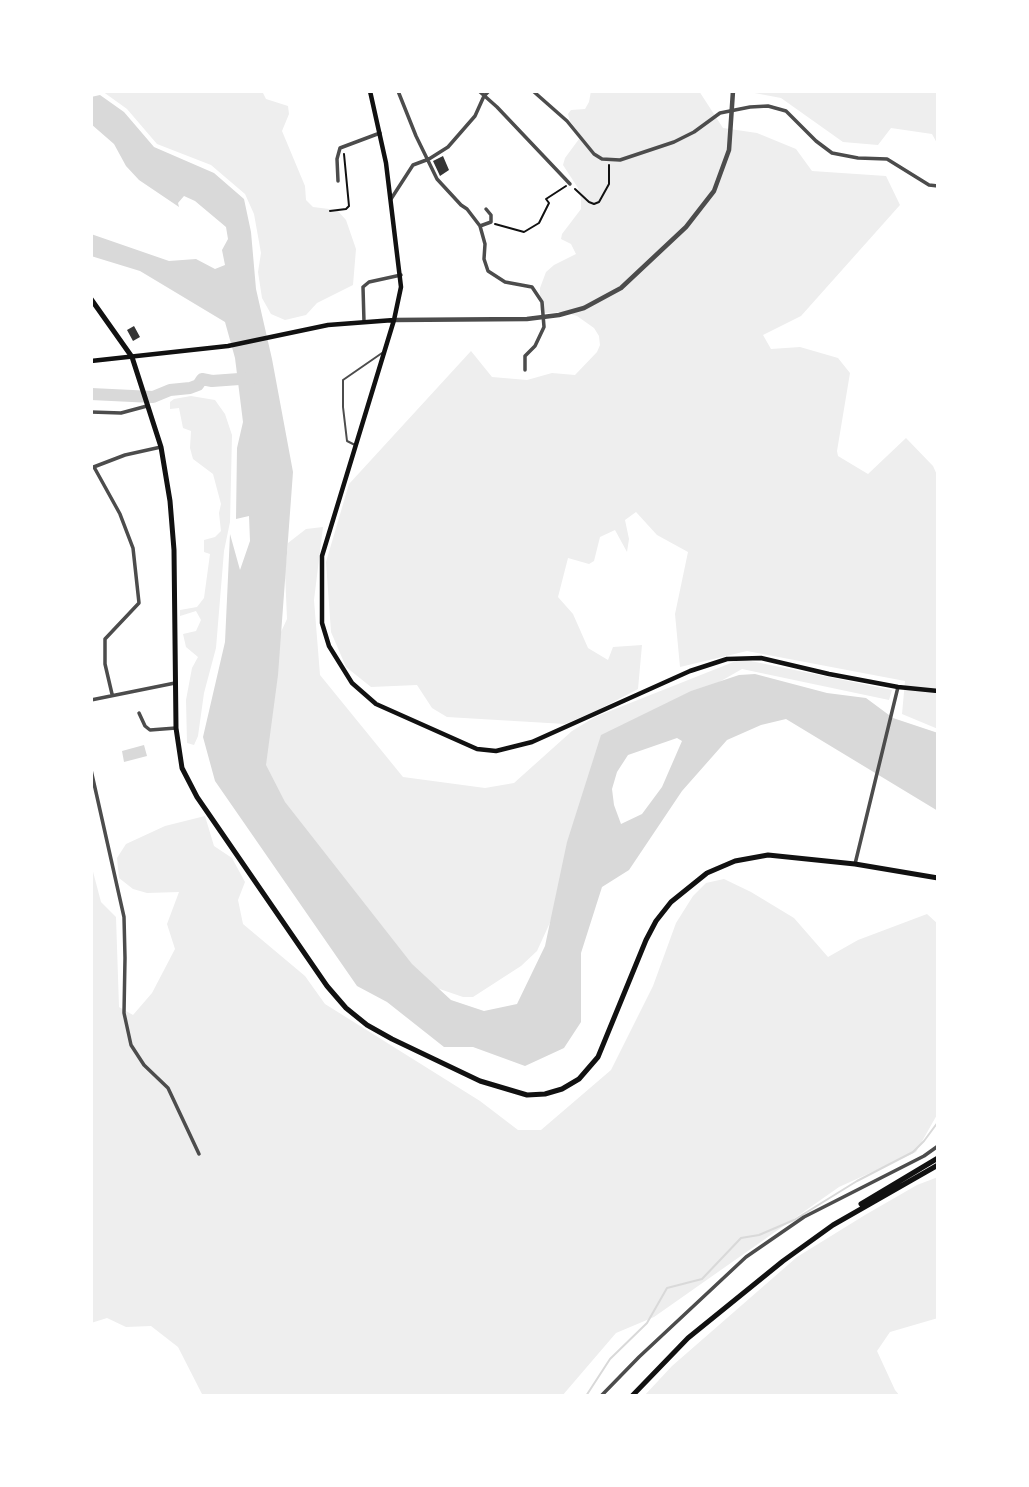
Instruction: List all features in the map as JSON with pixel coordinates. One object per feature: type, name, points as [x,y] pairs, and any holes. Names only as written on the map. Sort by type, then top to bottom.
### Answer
[{"type":"main road","points":[[370,91],[391,199],[401,287],[394,320],[322,556],[323,624],[330,646],[352,683],[376,704],[477,749],[496,751],[544,738],[690,671],[727,659],[761,658],[898,687],[938,691]]},
{"type":"main road","points":[[91,299],[132,357],[161,447],[174,551],[176,728],[182,768],[197,797],[327,986],[346,1009],[379,1032],[480,1081],[527,1095],[545,1094],[562,1089],[579,1079],[598,1057],[651,930],[664,909],[689,885],[724,864],[758,855],[788,855],[938,878]]},
{"type":"main road","points":[[91,361],[210,348],[328,325],[394,320]]},
{"type":"main road","points":[[632,1396],[666,1359],[713,1316],[871,1198],[938,1158]]},
{"type":"main road","points":[[833,1225],[938,1165]]},
{"type":"street","points":[[398,91],[437,179],[480,226],[488,271],[505,282],[533,287],[542,302],[544,327],[540,337],[525,356],[525,370]]},
{"type":"street","points":[[479,91],[570,184]]},
{"type":"street","points":[[391,199],[413,165],[448,147],[475,116],[489,91]]},
{"type":"street","points":[[533,91],[568,121],[594,154],[609,161],[620,160],[674,142],[694,132],[720,113],[759,106],[786,111],[832,153],[858,158],[887,159],[929,186],[938,186]]},
{"type":"street","points":[[394,320],[559,316],[584,308],[621,288],[686,228],[714,191],[729,150],[733,91]]},
{"type":"street","points":[[338,181],[337,159],[342,147],[380,133]]},
{"type":"street","points":[[480,226],[491,222],[491,215],[486,209]]},
{"type":"street","points":[[364,322],[363,287],[369,282],[401,275]]},
{"type":"street","points":[[91,412],[121,413],[149,404]]},
{"type":"street","points":[[112,694],[105,664],[105,639],[136,607],[138,590],[129,536],[99,473],[93,468],[125,455],[161,447]]},
{"type":"street","points":[[91,700],[175,683]]},
{"type":"street","points":[[855,864],[898,687]]},
{"type":"street","points":[[139,713],[150,730],[176,728]]},
{"type":"street","points":[[91,770],[124,917],[124,1013],[131,1045],[144,1065],[168,1088],[199,1154]]},
{"type":"street","points":[[601,1396],[746,1257],[804,1217],[924,1156],[938,1146]]},
{"type":"lane","points":[[356,445],[347,440],[343,380],[384,352]]},
{"type":"path","points":[[330,211],[346,209],[350,202],[342,147]]},
{"type":"path","points":[[575,189],[589,202],[599,202],[609,184],[609,161]]},
{"type":"path","points":[[491,222],[524,232],[539,223],[550,204],[546,199],[570,184]]},
{"type":"shaded area","points":[[102,91],[262,91],[266,99],[288,106],[289,114],[282,131],[305,186],[306,200],[313,207],[337,210],[346,220],[356,249],[353,285],[317,303],[306,315],[285,320],[271,314],[262,298],[258,272],[261,253],[254,214],[245,194],[211,165],[157,144],[127,109]]},
{"type":"shaded area","points":[[591,91],[699,91],[723,128],[757,133],[796,149],[812,171],[886,176],[900,205],[801,316],[763,335],[771,349],[800,347],[838,358],[850,373],[838,456],[868,474],[906,438],[933,466],[938,477],[938,729],[902,714],[905,681],[747,651],[680,667],[675,614],[688,552],[657,535],[636,512],[625,520],[629,539],[627,552],[615,530],[600,537],[594,561],[589,564],[568,558],[558,597],[573,614],[588,648],[608,660],[613,647],[642,645],[638,689],[565,724],[447,717],[432,708],[417,685],[371,687],[346,667],[331,632],[326,562],[349,484],[471,351],[492,377],[527,380],[552,373],[575,375],[597,352],[600,345],[594,328],[577,316],[564,312],[545,313],[540,310],[540,288],[546,272],[576,254],[571,244],[561,239],[581,209],[581,199],[578,188],[563,165],[579,139],[579,133],[568,114],[571,110],[585,109]]},
{"type":"shaded area","points":[[744,91],[938,91],[938,145],[932,134],[891,128],[878,145],[843,142],[781,98]]},
{"type":"shaded area","points":[[100,95],[124,112],[154,147],[214,173],[244,199],[251,232],[256,289],[293,472],[278,675],[266,765],[285,802],[412,964],[451,1000],[484,1011],[517,1004],[545,946],[567,842],[601,735],[691,691],[739,675],[755,674],[827,693],[866,698],[893,718],[938,733],[938,811],[786,719],[761,725],[727,740],[682,791],[629,870],[602,887],[581,953],[581,1022],[564,1048],[525,1066],[473,1047],[444,1047],[387,1002],[357,986],[215,781],[203,737],[225,642],[230,534],[240,570],[250,541],[249,516],[236,519],[237,448],[243,422],[235,358],[225,322],[140,271],[91,256],[91,234],[169,261],[196,259],[215,269],[225,265],[222,250],[228,239],[226,227],[195,201],[184,196],[178,203],[179,207],[139,180],[126,166],[114,144],[91,124],[91,97]],"holes":[[[677,738],[682,741],[662,787],[642,814],[621,824],[612,789],[617,772],[628,755]]]},
{"type":"shaded area","points":[[191,396],[215,400],[225,414],[232,435],[230,522],[224,551],[216,648],[194,745],[187,743],[186,700],[192,668],[198,657],[186,647],[183,634],[196,631],[201,620],[196,611],[180,616],[180,610],[197,607],[204,598],[210,554],[204,552],[204,540],[215,537],[221,531],[221,504],[213,474],[193,459],[190,448],[191,431],[183,428],[179,408],[170,409],[170,402],[174,399]]},
{"type":"shaded area","points":[[323,527],[314,600],[320,675],[403,777],[485,788],[514,783],[572,731],[595,717],[741,659],[892,690],[889,700],[742,669],[686,701],[609,733],[558,905],[537,951],[521,966],[473,997],[463,997],[428,985],[296,825],[256,757],[274,647],[287,619],[285,572],[288,543],[306,529]]},
{"type":"shaded area","points":[[144,745],[147,756],[124,762],[122,751]]},
{"type":"shaded area","points":[[205,816],[214,846],[232,858],[245,882],[238,900],[243,924],[305,976],[325,1004],[480,1101],[518,1130],[541,1130],[611,1070],[653,986],[676,923],[693,896],[706,883],[724,879],[794,918],[828,957],[858,940],[927,914],[938,924],[938,1113],[916,1152],[839,1187],[654,1317],[616,1333],[562,1396],[203,1396],[178,1347],[151,1326],[126,1327],[107,1318],[91,1323],[91,864],[101,902],[116,917],[119,1007],[133,1015],[152,993],[175,949],[167,924],[179,892],[147,893],[133,889],[119,878],[117,858],[126,844],[165,826]]},
{"type":"shaded area","points":[[938,1177],[938,1318],[890,1332],[877,1351],[900,1396],[644,1396],[672,1366],[797,1257],[917,1185]]},
{"type":"building","points":[[443,156],[449,170],[440,176],[433,161]]},
{"type":"building","points":[[134,326],[140,337],[133,341],[127,330]]},
{"type":"waterway","points":[[91,394],[153,397],[170,390],[190,388],[198,385],[202,379],[212,381],[253,378]]},
{"type":"waterway","points":[[586,1396],[610,1359],[647,1323],[667,1288],[702,1279],[741,1238],[759,1235],[794,1220],[857,1181],[913,1152],[938,1122]]}]
